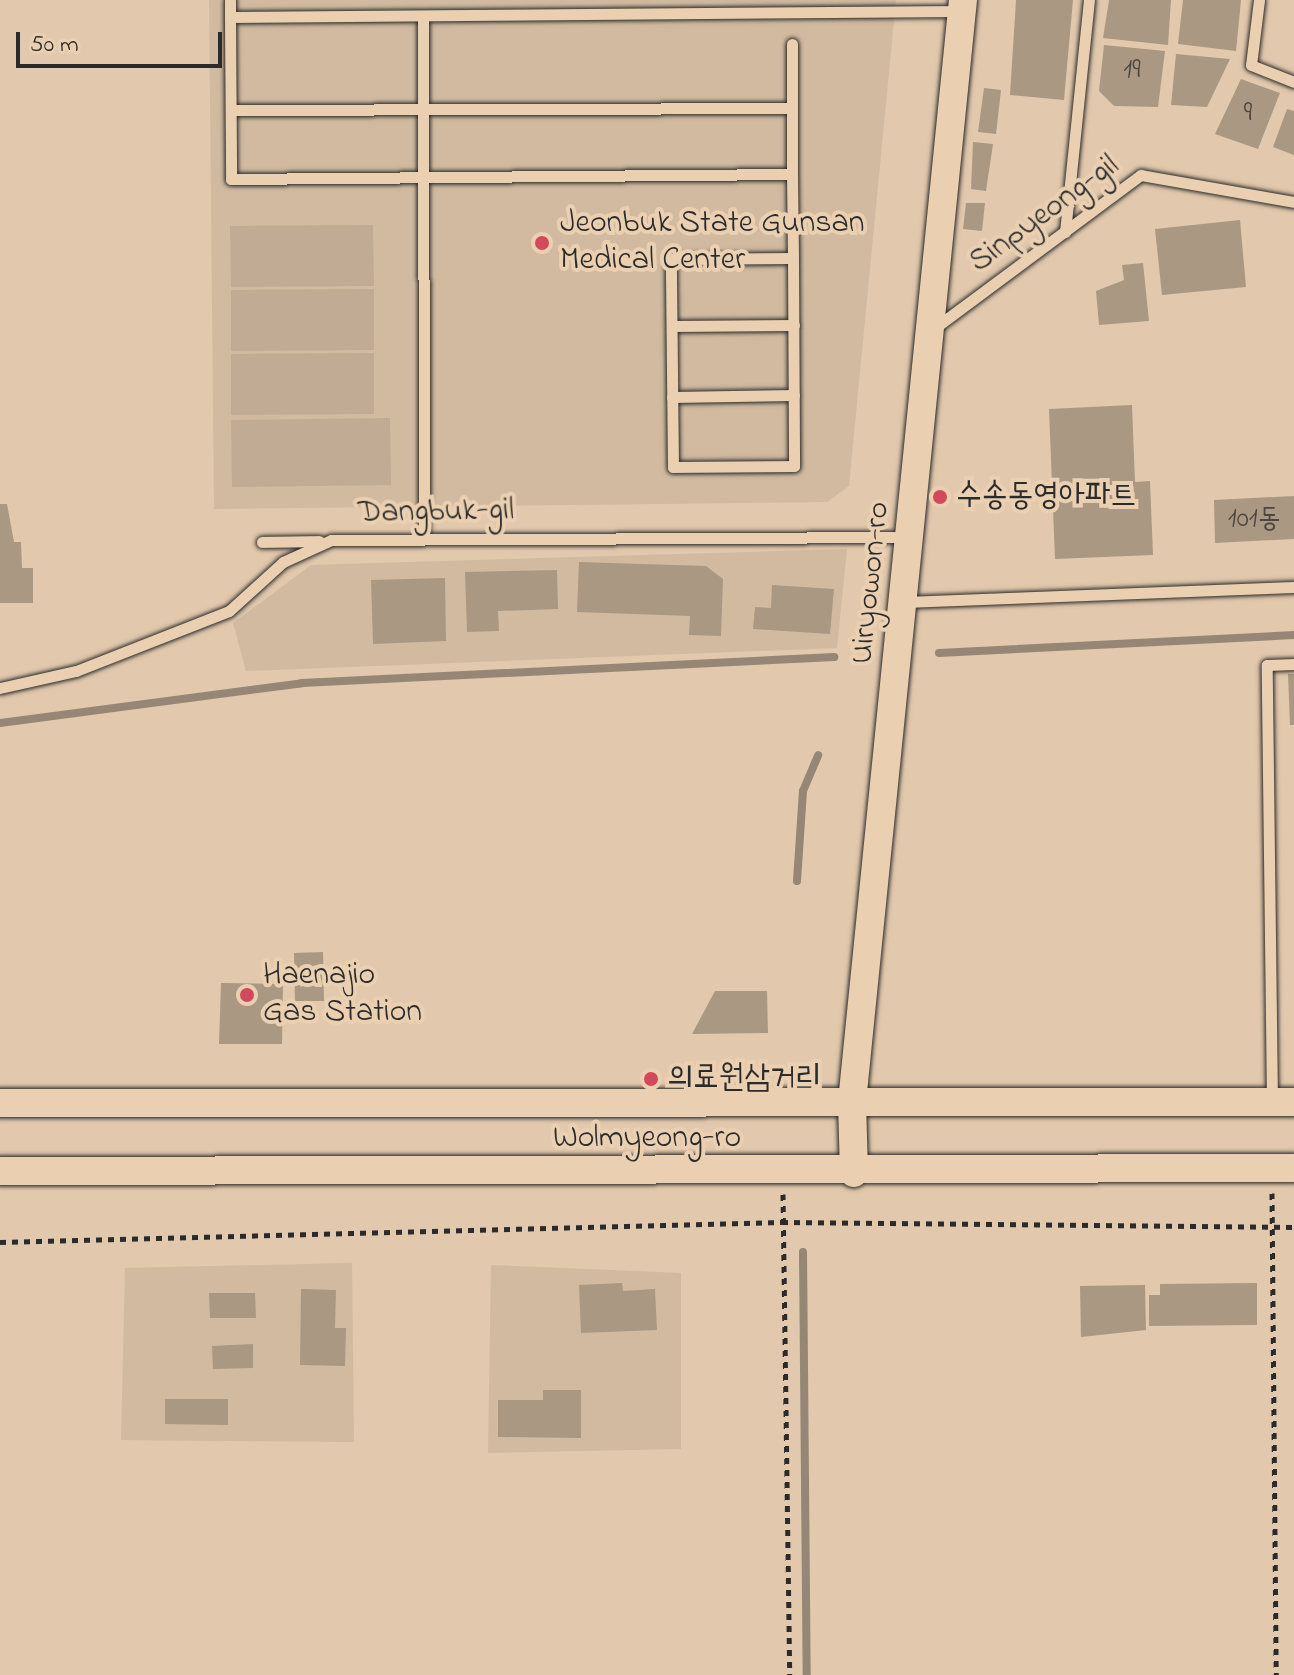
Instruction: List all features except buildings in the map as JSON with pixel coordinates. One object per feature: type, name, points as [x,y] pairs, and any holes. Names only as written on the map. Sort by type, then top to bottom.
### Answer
[{"type":"street","name":"Uiryowon-ro","points":[[854,1173],[852,1102],[963,5]]},
{"type":"street","name":"Wolmyeong-ro","points":[[0,1103],[1283,1102]]},
{"type":"street","name":"Wolmyeong-ro","points":[[0,1171],[854,1173],[1283,1168]]},
{"type":"lane","points":[[230,0],[231,179],[792,174]]},
{"type":"lane","points":[[1065,232],[1089,0]]},
{"type":"lane","points":[[1259,0],[1251,65],[1294,82]]},
{"type":"lane","points":[[230,17],[963,5]]},
{"type":"lane","points":[[423,16],[424,538]]},
{"type":"lane","points":[[792,44],[794,466],[673,467],[671,259],[793,258]]},
{"type":"lane","points":[[231,110],[792,108]]},
{"type":"lane","name":"Sinpyeong-gil","points":[[932,330],[1141,175],[1294,202]]},
{"type":"lane","points":[[672,326],[794,325]]},
{"type":"lane","points":[[672,397],[794,395]]},
{"type":"lane","name":"Dangbuk-gil","points":[[0,688],[76,671],[229,611],[283,562],[331,540],[911,537]]},
{"type":"lane","points":[[262,542],[331,540]]},
{"type":"lane","points":[[904,602],[1294,587]]},
{"type":"lane","points":[[1283,1102],[1267,665],[1294,664]]},
{"type":"path","points":[[1276,1675],[1272,1227],[1283,1168]]},
{"type":"path","points":[[783,1173],[790,1675]]},
{"type":"path","points":[[0,1242],[782,1222],[1294,1227]]},
{"type":"shaded area","name":"Jeonbuk State Gunsan Medical Center","points":[[209,0],[896,0],[849,486],[827,502],[214,509]]},
{"type":"shaded area","points":[[373,225],[374,286],[231,287],[230,226]]},
{"type":"shaded area","points":[[374,289],[374,350],[231,351],[231,290]]},
{"type":"shaded area","points":[[374,353],[374,414],[231,415],[231,354]]},
{"type":"shaded area","points":[[390,418],[391,485],[232,487],[231,420]]},
{"type":"shaded area","points":[[847,549],[837,648],[246,671],[233,623],[311,565]]},
{"type":"shaded area","points":[[352,1263],[354,1442],[121,1440],[125,1268]]},
{"type":"shaded area","points":[[491,1265],[681,1273],[681,1449],[488,1453]]},
{"type":"waterway","points":[[939,653],[1294,635]]},
{"type":"waterway","points":[[0,723],[302,683],[834,657]]},
{"type":"waterway","points":[[797,881],[803,791],[818,755]]},
{"type":"waterway","points":[[803,1252],[807,1675]]},
{"type":"place","name":"Jeonbuk State Gunsan Medical Center","points":[[542,243]]},
{"type":"place","name":"수송동영아파트","points":[[940,497]]},
{"type":"place","name":"Haenajio Gas Station","points":[[247,995]]},
{"type":"place","name":"의료원삼거리","points":[[651,1079]]}]
